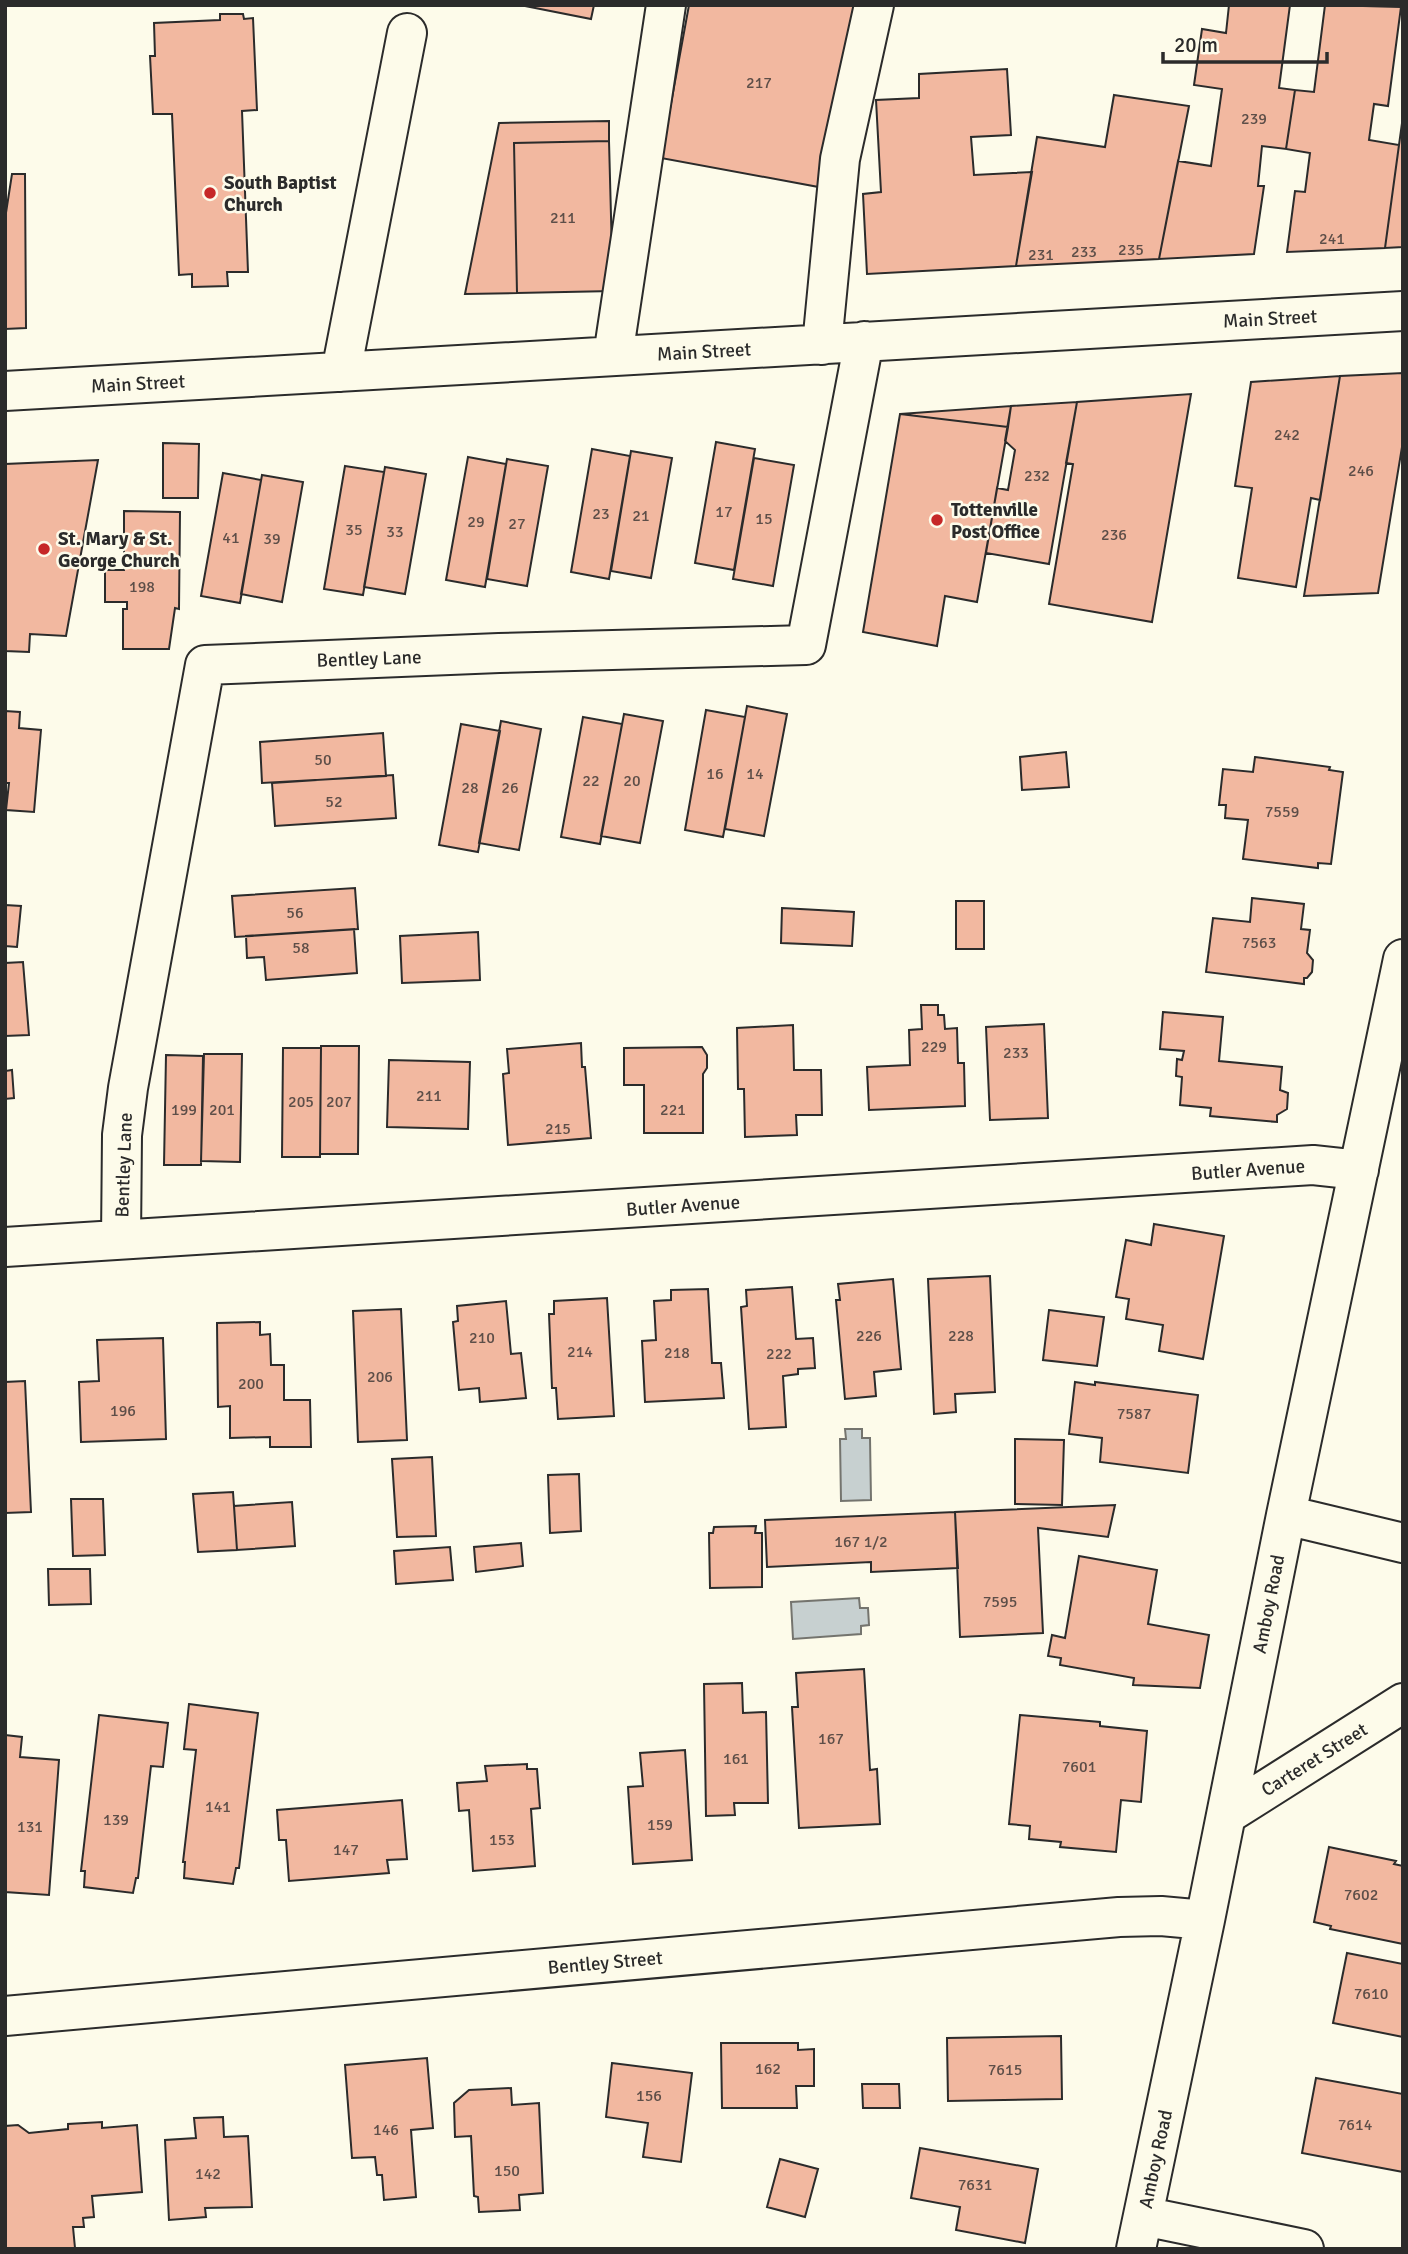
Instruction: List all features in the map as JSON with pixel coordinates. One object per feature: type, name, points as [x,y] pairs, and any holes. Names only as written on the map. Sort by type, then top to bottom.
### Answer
[{"type":"street","points":[[613,356],[666,5]]},
{"type":"street","points":[[822,345],[840,159],[874,5]]},
{"type":"street","points":[[341,372],[407,33]]},
{"type":"street","name":"Main Street","points":[[5,391],[1403,311]]},
{"type":"street","name":"Bentley Lane","points":[[121,1239],[122,1135],[129,1076],[205,664],[806,645],[864,341]]},
{"type":"street","name":"Amboy Road","points":[[1140,2232],[1403,959]]},
{"type":"street","name":"Butler Avenue","points":[[5,1247],[1313,1165],[1359,1170]]},
{"type":"street","points":[[1286,1515],[1403,1543]]},
{"type":"street","name":"Carteret Street","points":[[1226,1815],[1403,1703]]},
{"type":"street","name":"Bentley Street","points":[[5,2016],[1119,1917],[1161,1916],[1205,1920]]},
{"type":"street","points":[[1140,2232],[1304,2249]]},
{"type":"shaded area","points":[[845,1429],[862,1429],[862,1438],[870,1438],[871,1500],[841,1501],[840,1439],[846,1439]]},
{"type":"shaded area","points":[[859,1598],[860,1608],[868,1608],[869,1625],[861,1626],[861,1634],[793,1639],[791,1602]]},
{"type":"building","points":[[520,5],[594,5],[591,19]]},
{"type":"building","points":[[689,5],[858,5],[824,188],[661,158]]},
{"type":"building","points":[[1229,5],[1290,5],[1279,88],[1295,90],[1286,149],[1262,146],[1258,186],[1264,186],[1254,254],[1159,259],[1178,161],[1211,166],[1222,89],[1194,85],[1202,29],[1226,33]]},
{"type":"building","points":[[1325,5],[1401,7],[1388,106],[1374,104],[1369,140],[1399,145],[1385,248],[1287,252],[1295,191],[1305,192],[1310,153],[1286,149],[1295,90],[1314,92]]},
{"type":"building","name":"South Baptist Church","points":[[220,14],[243,14],[244,19],[253,18],[257,110],[242,111],[248,272],[227,272],[228,286],[192,287],[192,274],[179,275],[172,114],[153,114],[150,56],[155,56],[154,23],[220,20]]},
{"type":"building","points":[[1007,69],[1011,135],[971,137],[974,175],[1032,172],[1016,266],[867,274],[863,194],[881,192],[876,100],[919,98],[919,74]]},
{"type":"building","points":[[1114,95],[1189,106],[1159,259],[1016,266],[1037,137],[1105,147]]},
{"type":"building","points":[[1403,116],[1403,247],[1385,248],[1399,145]]},
{"type":"building","points":[[609,121],[609,141],[514,143],[517,293],[465,294],[499,123]]},
{"type":"building","points":[[609,141],[613,291],[517,293],[514,143]]},
{"type":"building","points":[[12,174],[25,174],[26,328],[5,329],[5,219]]},
{"type":"building","points":[[1403,373],[1403,441],[1378,593],[1304,596],[1340,376]]},
{"type":"building","points":[[1340,376],[1320,500],[1311,498],[1296,587],[1238,578],[1252,488],[1235,486],[1251,382]]},
{"type":"building","points":[[1191,394],[1152,622],[1049,604],[1073,464],[1066,463],[1077,402]]},
{"type":"building","points":[[1077,402],[1049,564],[986,553],[997,488],[1008,490],[1015,450],[1005,441],[1011,406]]},
{"type":"building","points":[[1011,406],[1008,427],[900,414]]},
{"type":"building","name":"Tottenville Post Office","points":[[900,414],[1008,427],[977,602],[945,596],[937,646],[863,632]]},
{"type":"building","points":[[716,442],[755,449],[734,570],[695,563]]},
{"type":"building","points":[[163,443],[199,444],[198,498],[163,498]]},
{"type":"building","points":[[592,449],[630,456],[609,579],[571,572]]},
{"type":"building","points":[[631,451],[672,458],[651,578],[611,571]]},
{"type":"building","points":[[468,457],[506,464],[485,587],[446,580]]},
{"type":"building","points":[[754,458],[794,465],[773,586],[733,579]]},
{"type":"building","points":[[507,459],[548,466],[527,586],[487,579]]},
{"type":"building","name":"St. Mary & St. George Church","points":[[98,460],[66,636],[30,634],[29,652],[5,651],[5,464]]},
{"type":"building","points":[[345,466],[384,472],[363,595],[324,589]]},
{"type":"building","points":[[385,467],[426,474],[405,594],[364,587]]},
{"type":"building","points":[[223,473],[261,480],[240,603],[201,596]]},
{"type":"building","points":[[262,475],[303,482],[282,602],[241,594]]},
{"type":"building","points":[[124,511],[180,512],[179,609],[175,608],[169,649],[123,649],[123,609],[127,609],[127,602],[105,602],[105,570],[124,570]]},
{"type":"building","points":[[747,706],[787,714],[764,836],[725,829]]},
{"type":"building","points":[[706,710],[745,717],[723,837],[685,830]]},
{"type":"building","points":[[5,711],[20,712],[19,728],[41,730],[34,812],[6,810],[9,783],[5,783]]},
{"type":"building","points":[[624,714],[663,721],[640,843],[601,836]]},
{"type":"building","points":[[583,717],[622,724],[600,844],[561,837]]},
{"type":"building","points":[[501,721],[541,729],[519,850],[479,843]]},
{"type":"building","points":[[461,724],[500,731],[478,852],[439,845]]},
{"type":"building","points":[[383,733],[386,776],[262,783],[260,742]]},
{"type":"building","points":[[1066,752],[1069,787],[1022,790],[1020,757]]},
{"type":"building","points":[[1255,757],[1330,767],[1329,770],[1343,772],[1331,864],[1318,863],[1318,868],[1243,859],[1248,820],[1225,818],[1226,805],[1219,805],[1223,769],[1253,772]]},
{"type":"building","points":[[393,775],[396,818],[275,826],[272,783]]},
{"type":"building","points":[[355,888],[358,929],[235,937],[232,896]]},
{"type":"building","points":[[1252,898],[1304,904],[1301,929],[1310,930],[1307,953],[1313,960],[1312,972],[1304,978],[1304,984],[1206,972],[1213,918],[1250,922]]},
{"type":"building","points":[[956,901],[984,901],[984,949],[956,949]]},
{"type":"building","points":[[5,905],[21,906],[17,947],[5,946]]},
{"type":"building","points":[[782,908],[854,912],[852,946],[781,943]]},
{"type":"building","points":[[354,929],[357,973],[266,980],[264,957],[247,958],[246,936]]},
{"type":"building","points":[[478,932],[480,980],[402,983],[400,936]]},
{"type":"building","points":[[23,962],[29,1035],[5,1036],[5,963]]},
{"type":"building","points":[[921,1005],[938,1005],[938,1015],[944,1015],[945,1029],[957,1028],[958,1063],[964,1063],[965,1106],[869,1110],[867,1067],[910,1065],[909,1030],[922,1029]]},
{"type":"building","points":[[1163,1012],[1223,1017],[1219,1061],[1282,1067],[1280,1090],[1288,1093],[1287,1109],[1277,1115],[1277,1122],[1210,1116],[1211,1108],[1180,1105],[1182,1077],[1176,1076],[1177,1059],[1182,1060],[1184,1051],[1160,1049]]},
{"type":"building","points":[[1044,1024],[1048,1118],[990,1120],[986,1027]]},
{"type":"building","points":[[793,1025],[794,1070],[821,1070],[822,1115],[796,1115],[797,1135],[745,1137],[744,1089],[738,1089],[737,1028]]},
{"type":"building","points":[[581,1043],[591,1138],[508,1145],[503,1074],[509,1073],[507,1049]]},
{"type":"building","points":[[321,1046],[359,1046],[358,1154],[320,1154]]},
{"type":"building","points":[[702,1047],[707,1055],[707,1068],[703,1074],[703,1133],[644,1133],[644,1085],[624,1085],[624,1048]]},
{"type":"building","points":[[283,1048],[321,1048],[320,1157],[282,1157]]},
{"type":"building","points":[[204,1054],[242,1054],[240,1162],[201,1161]]},
{"type":"building","points":[[166,1055],[203,1056],[201,1165],[164,1165]]},
{"type":"building","points":[[389,1060],[470,1062],[468,1129],[387,1127]]},
{"type":"building","points":[[12,1070],[14,1098],[5,1099],[5,1071]]},
{"type":"building","points":[[1154,1224],[1224,1236],[1203,1359],[1159,1351],[1163,1325],[1126,1319],[1129,1299],[1116,1297],[1126,1240],[1151,1245]]},
{"type":"building","points":[[990,1276],[995,1392],[955,1394],[956,1412],[934,1414],[928,1279]]},
{"type":"building","points":[[893,1279],[901,1369],[874,1372],[876,1396],[845,1399],[836,1300],[840,1300],[838,1284]]},
{"type":"building","points":[[792,1287],[796,1339],[813,1338],[815,1368],[798,1369],[798,1374],[783,1376],[786,1427],[749,1429],[741,1307],[747,1306],[746,1290]]},
{"type":"building","points":[[708,1289],[712,1363],[721,1363],[724,1398],[645,1402],[642,1341],[656,1340],[654,1301],[671,1300],[671,1290]]},
{"type":"building","points":[[607,1298],[614,1416],[558,1419],[556,1388],[552,1388],[549,1314],[554,1314],[554,1301]]},
{"type":"building","points":[[506,1301],[511,1354],[521,1353],[526,1398],[480,1402],[479,1388],[459,1390],[453,1322],[458,1321],[457,1306]]},
{"type":"building","points":[[401,1309],[407,1440],[358,1442],[353,1311]]},
{"type":"building","points":[[1049,1310],[1104,1317],[1097,1366],[1043,1360]]},
{"type":"building","points":[[260,1322],[260,1335],[270,1334],[271,1365],[284,1365],[284,1400],[310,1400],[311,1447],[270,1447],[270,1437],[230,1438],[230,1406],[218,1407],[217,1323]]},
{"type":"building","points":[[163,1338],[166,1439],[81,1442],[79,1382],[99,1381],[97,1340]]},
{"type":"building","points":[[25,1381],[31,1512],[5,1513],[5,1382]]},
{"type":"building","points":[[1075,1382],[1095,1385],[1095,1382],[1198,1395],[1188,1473],[1100,1462],[1102,1438],[1069,1434]]},
{"type":"building","points":[[1015,1439],[1064,1440],[1062,1505],[1015,1504]]},
{"type":"building","points":[[432,1457],[436,1536],[397,1537],[392,1459]]},
{"type":"building","points":[[579,1474],[581,1531],[550,1533],[548,1475]]},
{"type":"building","points":[[233,1492],[237,1550],[198,1552],[193,1494]]},
{"type":"building","points":[[71,1499],[103,1499],[105,1555],[73,1556]]},
{"type":"building","points":[[292,1502],[295,1546],[237,1550],[234,1506]]},
{"type":"building","points":[[1115,1505],[1108,1537],[1038,1528],[1043,1633],[960,1637],[955,1512]]},
{"type":"building","points":[[955,1512],[958,1568],[871,1572],[871,1562],[767,1567],[765,1520]]},
{"type":"building","points":[[756,1526],[755,1533],[762,1533],[762,1587],[710,1588],[709,1533],[713,1533],[714,1527]]},
{"type":"building","points":[[521,1543],[523,1566],[476,1572],[474,1547]]},
{"type":"building","points":[[450,1547],[453,1580],[396,1584],[394,1551]]},
{"type":"building","points":[[1079,1556],[1157,1570],[1148,1624],[1209,1635],[1200,1688],[1133,1685],[1134,1678],[1060,1665],[1061,1658],[1048,1656],[1052,1635],[1065,1638]]},
{"type":"building","points":[[48,1569],[90,1569],[91,1604],[49,1605]]},
{"type":"building","points":[[864,1669],[870,1770],[877,1769],[880,1824],[799,1828],[792,1707],[798,1707],[796,1673]]},
{"type":"building","points":[[742,1683],[743,1713],[766,1712],[768,1803],[734,1803],[735,1815],[706,1816],[704,1684]]},
{"type":"building","points":[[189,1704],[258,1713],[239,1868],[236,1868],[233,1884],[184,1878],[183,1862],[196,1750],[184,1749]]},
{"type":"building","points":[[99,1715],[168,1723],[163,1767],[151,1766],[138,1878],[133,1893],[84,1887],[85,1871],[81,1871]]},
{"type":"building","points":[[1020,1715],[1100,1722],[1100,1726],[1147,1731],[1141,1802],[1121,1800],[1116,1852],[1060,1847],[1061,1842],[1029,1839],[1030,1826],[1009,1824]]},
{"type":"building","points":[[5,1735],[22,1737],[20,1757],[59,1760],[49,1895],[5,1892]]},
{"type":"building","points":[[685,1750],[692,1860],[633,1864],[628,1787],[643,1786],[640,1753]]},
{"type":"building","points":[[527,1764],[527,1769],[537,1769],[540,1808],[531,1809],[535,1866],[473,1871],[469,1810],[459,1811],[457,1783],[487,1781],[485,1766]]},
{"type":"building","points":[[402,1800],[407,1859],[387,1860],[389,1873],[289,1881],[286,1840],[279,1840],[277,1810]]},
{"type":"building","points":[[1329,1847],[1396,1861],[1394,1864],[1403,1866],[1403,1944],[1330,1929],[1331,1926],[1314,1922]]},
{"type":"building","points":[[1347,1953],[1403,1964],[1403,2037],[1333,2023]]},
{"type":"building","points":[[1061,2036],[1062,2099],[948,2101],[947,2038]]},
{"type":"building","points":[[721,2043],[798,2043],[798,2050],[814,2049],[814,2086],[796,2086],[797,2108],[722,2108]]},
{"type":"building","points":[[427,2058],[433,2128],[411,2130],[416,2197],[384,2200],[382,2175],[377,2175],[375,2157],[352,2158],[345,2065]]},
{"type":"building","points":[[612,2063],[692,2073],[681,2162],[643,2157],[648,2123],[606,2117]]},
{"type":"building","points":[[1316,2078],[1403,2094],[1403,2172],[1302,2153]]},
{"type":"building","points":[[862,2084],[899,2084],[900,2108],[863,2108]]},
{"type":"building","points":[[511,2088],[512,2105],[539,2103],[543,2193],[519,2195],[520,2210],[479,2212],[478,2197],[474,2196],[471,2136],[455,2137],[454,2103],[469,2090]]},
{"type":"building","points":[[223,2117],[224,2137],[248,2136],[252,2207],[205,2208],[206,2217],[169,2220],[165,2140],[196,2138],[194,2118]]},
{"type":"building","points":[[102,2122],[102,2128],[137,2125],[142,2192],[92,2196],[94,2217],[83,2218],[84,2227],[73,2227],[75,2248],[79,2249],[5,2249],[5,2126],[18,2125],[29,2133],[68,2129],[68,2124]]},
{"type":"building","points":[[920,2148],[1038,2169],[1025,2243],[956,2230],[960,2207],[911,2198]]},
{"type":"building","points":[[780,2159],[818,2169],[805,2217],[767,2207]]},
{"type":"place","name":"South Baptist Church","points":[[210,193]]},
{"type":"place","name":"Tottenville Post Office","points":[[937,520]]},
{"type":"place","name":"St. Mary & St. George Church","points":[[44,549]]}]
